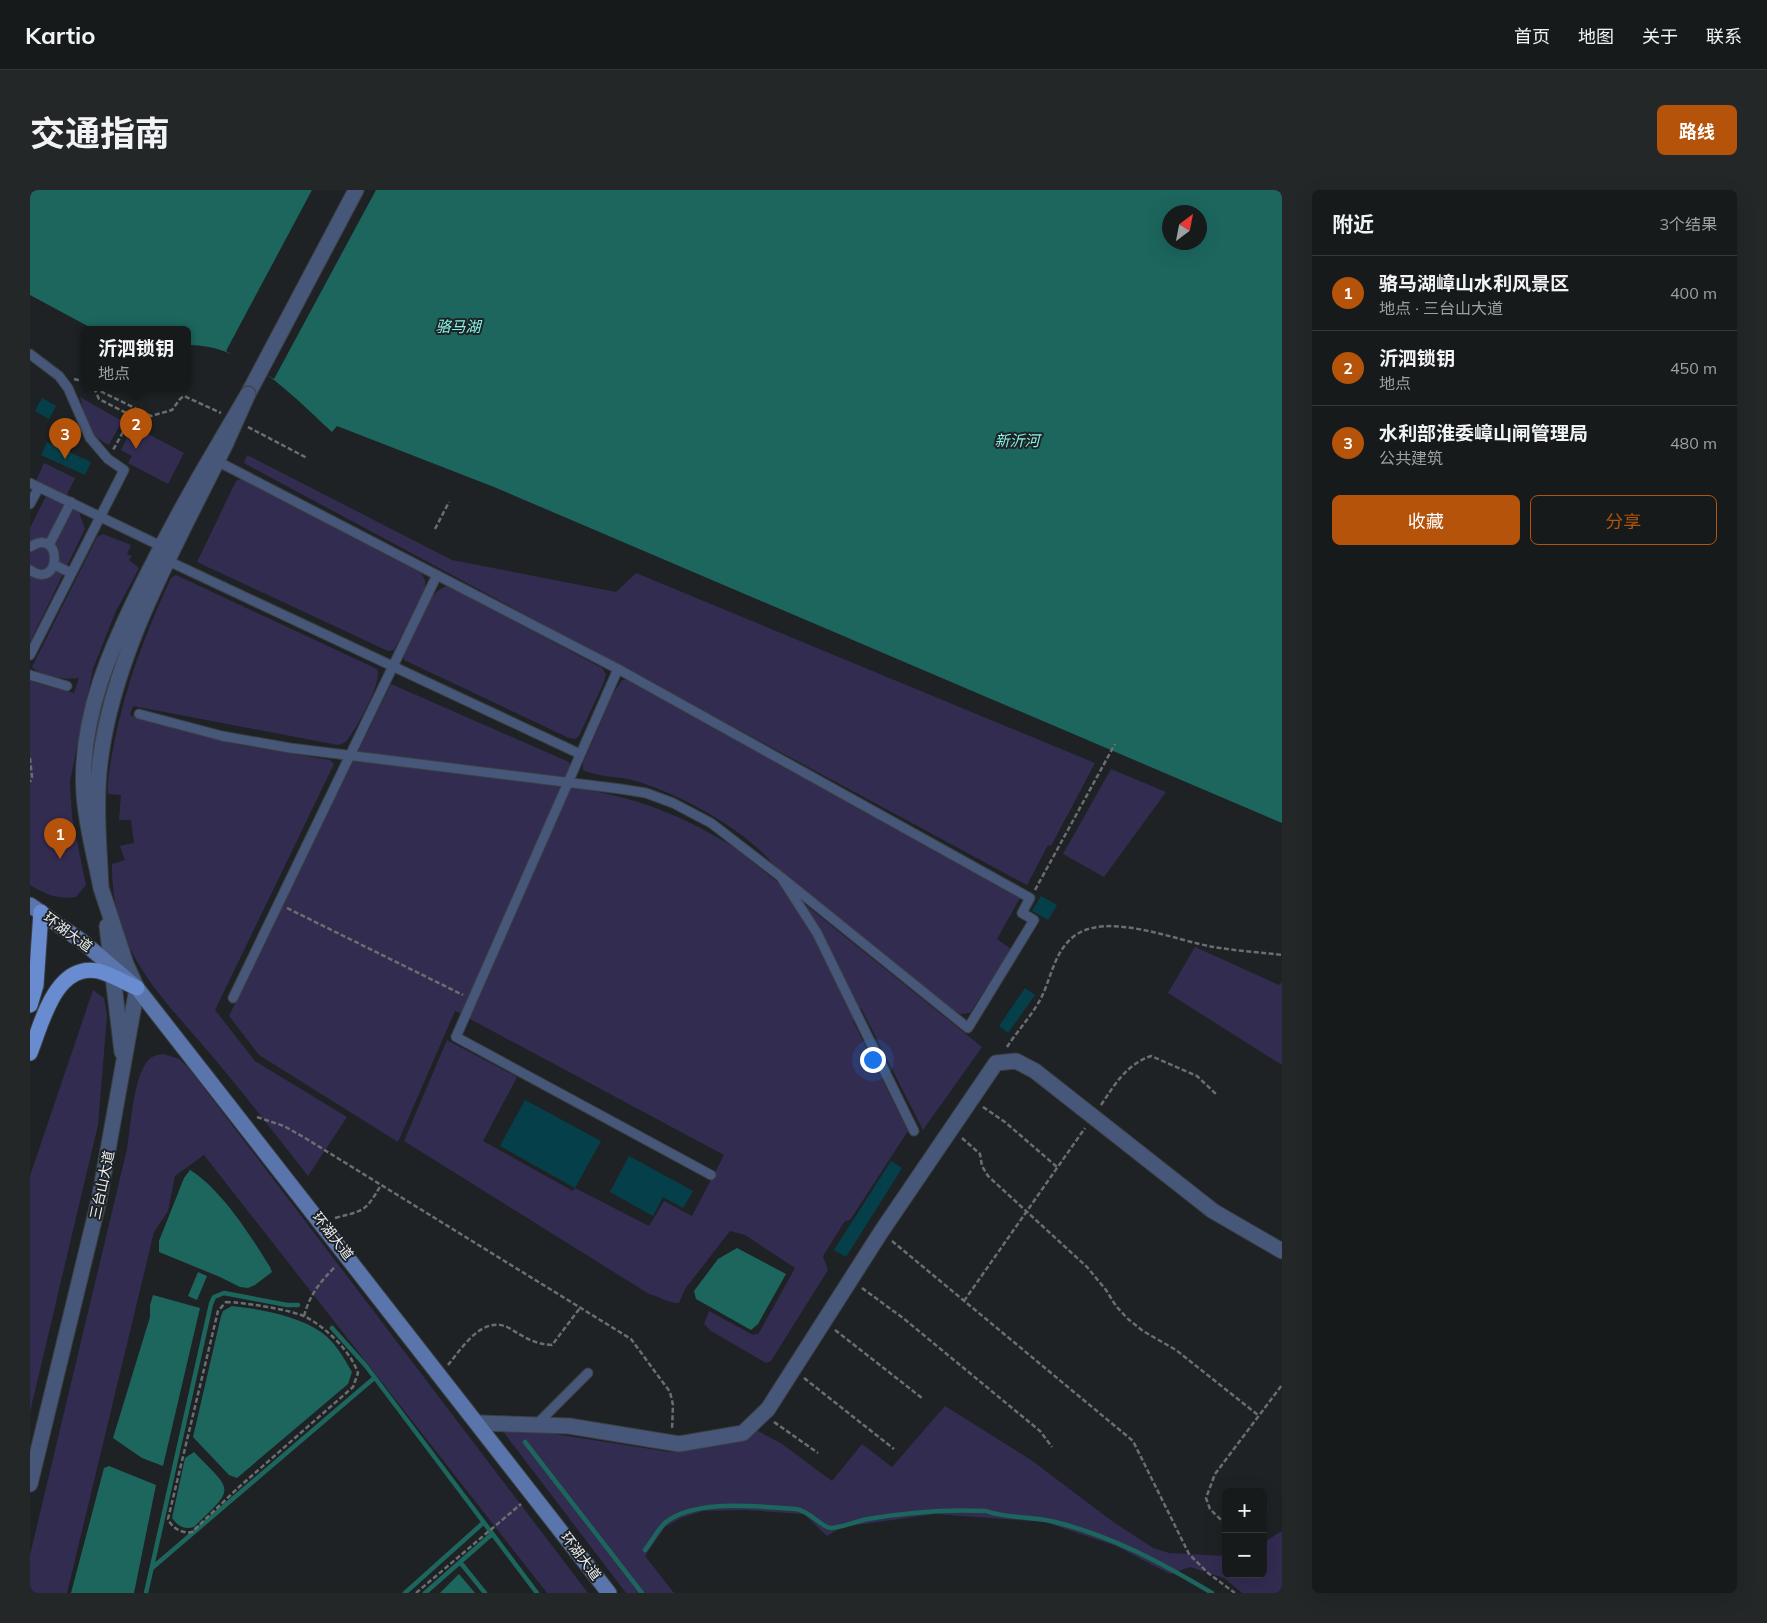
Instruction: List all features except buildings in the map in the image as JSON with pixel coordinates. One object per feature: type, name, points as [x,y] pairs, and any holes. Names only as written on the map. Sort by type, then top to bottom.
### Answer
[{"type":"main road","name":"环湖大道","points":[[36,908],[113,971]]},
{"type":"main road","points":[[30,934],[36,908]]},
{"type":"main road","points":[[30,1005],[36,985],[36,908]]},
{"type":"main road","points":[[30,1053],[48,1009],[62,983],[72,974],[86,971],[113,971],[138,988]]},
{"type":"main road","name":"环湖大道","points":[[138,988],[479,1422],[610,1593]]},
{"type":"street","points":[[123,1068],[113,971],[101,888],[84,794],[84,753],[98,687],[110,654],[165,554],[356,190]]},
{"type":"street","points":[[138,988],[126,964],[101,888],[98,809],[100,764],[114,692],[124,660],[165,554]]},
{"type":"street","points":[[110,654],[124,660]]},
{"type":"street","points":[[98,687],[114,692]]},
{"type":"street","name":"三台山大道","points":[[30,1484],[99,1200],[138,988]]},
{"type":"street","points":[[479,1422],[569,1426],[679,1444],[743,1433],[762,1414],[793,1369],[881,1232],[996,1063],[1016,1061],[1034,1071],[1213,1211],[1282,1251]]},
{"type":"lane","points":[[30,354],[59,376],[68,388],[90,438],[108,459],[124,470],[30,655]]},
{"type":"lane","points":[[139,714],[222,736],[290,748],[646,793],[673,803],[711,823],[968,1028],[1034,920],[1022,913],[1030,898],[618,669],[214,460]]},
{"type":"lane","points":[[30,504],[34,485],[100,516],[165,554],[393,667],[580,754]]},
{"type":"lane","points":[[49,545],[71,502]]},
{"type":"lane","points":[[30,547],[40,543],[49,545],[55,554],[55,565],[47,572],[31,573]]},
{"type":"lane","points":[[55,565],[71,573]]},
{"type":"lane","points":[[233,998],[437,575]]},
{"type":"lane","points":[[618,669],[456,1037],[711,1175]]},
{"type":"lane","points":[[30,675],[67,686]]},
{"type":"lane","points":[[781,877],[817,934],[914,1131]]},
{"type":"lane","points":[[536,1424],[588,1373]]},
{"type":"path","points":[[95,391],[97,397],[132,416],[114,448]]},
{"type":"path","points":[[100,391],[151,416],[172,410],[184,396],[228,417]]},
{"type":"path","points":[[246,426],[307,458]]},
{"type":"path","points":[[435,529],[449,502]]},
{"type":"path","points":[[1030,898],[1058,850],[1114,744]]},
{"type":"path","points":[[30,758],[32,777],[30,782]]},
{"type":"path","points":[[279,904],[472,1000]]},
{"type":"path","points":[[996,1063],[1043,994],[1052,966],[1062,950],[1073,938],[1082,932],[1102,927],[1129,928],[1213,947],[1282,955]]},
{"type":"path","points":[[964,1301],[1124,1071],[1138,1061],[1151,1056],[1197,1076],[1216,1094]]},
{"type":"path","points":[[971,1099],[1005,1122],[1057,1167]]},
{"type":"path","points":[[238,1114],[284,1126],[631,1339],[670,1392],[673,1405],[672,1443]]},
{"type":"path","points":[[950,1130],[973,1146],[980,1154],[982,1166],[988,1176],[1087,1267],[1128,1319],[1176,1350],[1258,1415]]},
{"type":"path","points":[[322,1222],[358,1214],[367,1208],[381,1185]]},
{"type":"path","points":[[881,1232],[1133,1441],[1189,1554],[1208,1573],[1235,1593]]},
{"type":"path","points":[[304,1316],[309,1298],[315,1288],[347,1254]]},
{"type":"path","points":[[850,1280],[918,1330],[1040,1431],[1052,1447]]},
{"type":"path","points":[[226,1302],[236,1302],[304,1316],[325,1330],[352,1360],[358,1373],[353,1387],[239,1487],[192,1532],[179,1531],[168,1520],[220,1306],[226,1302]]},
{"type":"path","points":[[441,1374],[480,1330],[494,1325],[507,1327],[539,1345],[552,1345],[580,1308]]},
{"type":"path","points":[[824,1322],[922,1398]]},
{"type":"path","points":[[793,1369],[894,1449]]},
{"type":"path","points":[[1222,1521],[1210,1509],[1206,1498],[1215,1474],[1282,1385]]},
{"type":"path","points":[[762,1414],[818,1453]]},
{"type":"path","points":[[416,1593],[533,1493]]},
{"type":"shaded area","points":[[80,397],[122,421],[109,445],[91,431]]},
{"type":"shaded area","points":[[133,426],[184,453],[168,484],[128,463],[132,456],[121,450]]},
{"type":"shaded area","points":[[247,455],[452,560],[616,592],[636,573],[1095,763],[1051,846],[1048,845],[1027,885],[244,463]]},
{"type":"shaded area","points":[[44,463],[75,478],[66,497],[35,483]]},
{"type":"shaded area","points":[[241,479],[421,573],[425,580],[425,589],[394,650],[388,651],[197,562],[236,481]]},
{"type":"shaded area","points":[[46,496],[79,512],[85,529],[30,642],[30,528]]},
{"type":"shaded area","points":[[103,534],[131,545],[127,554],[132,556],[129,560],[139,568],[115,613],[93,669],[70,781],[72,817],[86,885],[76,897],[63,898],[46,894],[30,885],[30,681],[74,693],[79,678],[54,677],[42,674],[32,667],[97,537]]},
{"type":"shaded area","points":[[176,575],[377,669],[378,675],[373,693],[363,715],[348,739],[338,745],[133,706],[130,715],[241,745],[330,760],[334,764],[215,1010],[255,1061],[347,1117],[308,1176],[230,1077],[160,995],[144,973],[131,950],[121,924],[114,896],[112,864],[125,860],[120,846],[134,843],[131,820],[119,820],[121,795],[108,794],[114,744],[124,701],[137,660],[171,578]]},
{"type":"shaded area","points":[[448,586],[602,668],[606,674],[604,682],[579,736],[575,739],[569,738],[404,660],[404,654],[427,604],[440,589]]},
{"type":"shaded area","points":[[629,679],[1021,896],[997,939],[1011,949],[970,1013],[961,1014],[953,1010],[775,867],[748,840],[710,814],[649,785],[583,770],[583,763],[613,694],[622,680]]},
{"type":"shaded area","points":[[391,684],[569,762],[580,789],[621,797],[660,810],[698,827],[735,848],[982,1047],[923,1130],[861,1008],[853,1021],[908,1131],[850,1220],[845,1221],[823,1256],[828,1270],[771,1361],[766,1363],[711,1331],[704,1324],[709,1311],[753,1335],[759,1333],[795,1268],[745,1235],[730,1231],[685,1289],[679,1303],[672,1302],[649,1294],[404,1141],[447,1040],[517,1077],[483,1141],[573,1191],[575,1188],[649,1226],[664,1201],[692,1216],[724,1155],[455,1011],[398,1142],[259,1055],[229,1016]]},
{"type":"shaded area","points":[[1111,769],[1166,792],[1104,877],[1063,854]]},
{"type":"shaded area","points":[[1195,947],[1279,985],[1282,982],[1282,1065],[1168,993]]},
{"type":"shaded area","points":[[93,990],[104,998],[107,1016],[98,1125],[30,1412],[30,1176]]},
{"type":"shaded area","points":[[163,1054],[179,1059],[188,1067],[588,1593],[547,1593],[204,1155],[175,1176],[168,1211],[154,1232],[67,1593],[30,1593],[30,1555],[127,1149],[135,1092],[146,1063],[154,1056]]},
{"type":"shaded area","points":[[945,1406],[1031,1460],[1112,1521],[1153,1548],[1169,1553],[1222,1556],[1222,1577],[1190,1567],[1170,1574],[1116,1546],[1045,1522],[935,1514],[842,1527],[827,1536],[804,1514],[745,1510],[703,1511],[681,1518],[665,1527],[645,1556],[674,1593],[626,1593],[502,1430],[548,1433],[670,1452],[746,1439],[756,1430],[782,1444],[832,1481],[862,1444],[892,1467]]},
{"type":"shaded area","points":[[1282,1531],[1282,1593],[1242,1593],[1224,1578],[1267,1578],[1267,1540]]},
{"type":"water","name":"新沂河","points":[[30,190],[1282,190],[1282,823],[494,487],[337,426],[332,432],[284,388],[248,362],[208,347],[191,345],[191,326],[88,326],[30,295]]},
{"type":"water","points":[[190,1170],[224,1201],[270,1267],[272,1272],[255,1285],[248,1288],[240,1287],[159,1252],[159,1241],[184,1178]]},
{"type":"water","points":[[737,1248],[786,1274],[758,1324],[751,1330],[696,1299],[694,1291],[718,1259]]},
{"type":"water","points":[[198,1272],[207,1276],[197,1300],[188,1296]]},
{"type":"water","points":[[153,1295],[200,1308],[163,1466],[142,1458],[113,1438],[150,1317],[150,1305]]},
{"type":"water","points":[[232,1306],[278,1314],[312,1326],[331,1340],[352,1372],[348,1384],[237,1478],[229,1475],[193,1437],[221,1316],[223,1311]]},
{"type":"water","points":[[194,1452],[217,1475],[224,1490],[223,1497],[194,1527],[184,1528],[172,1518],[185,1458]]},
{"type":"water","points":[[109,1466],[156,1485],[134,1593],[71,1593],[104,1468]]},
{"type":"water","points":[[459,1574],[475,1593],[440,1593]]},
{"type":"pier","points":[[312,190],[376,190],[274,379],[226,351]]},
{"type":"waterway","points":[[146,1593],[214,1297],[224,1293],[287,1305],[298,1305]]},
{"type":"waterway","points":[[332,1328],[366,1366],[537,1593]]},
{"type":"waterway","points":[[152,1568],[373,1379]]},
{"type":"waterway","points":[[525,1442],[642,1593]]},
{"type":"waterway","points":[[645,1550],[666,1522],[679,1514],[711,1507],[747,1506],[796,1509],[801,1510],[828,1528],[868,1519],[912,1513],[956,1510],[986,1511],[994,1514],[1046,1520],[1097,1535],[1155,1561],[1212,1593]]},
{"type":"waterway","points":[[405,1593],[483,1523]]},
{"type":"waterway","points":[[425,1593],[492,1534]]},
{"type":"waterway","points":[[460,1562],[485,1593]]},
{"type":"place","name":"沂泗锁钥","points":[[136,449]]},
{"type":"place","name":"水利部淮委嶂山闸管理局","points":[[65,459]]},
{"type":"place","name":"骆马湖嶂山水利风景区","points":[[60,859]]},
{"type":"water label","name":"骆马湖","points":[[458,326]]}]
